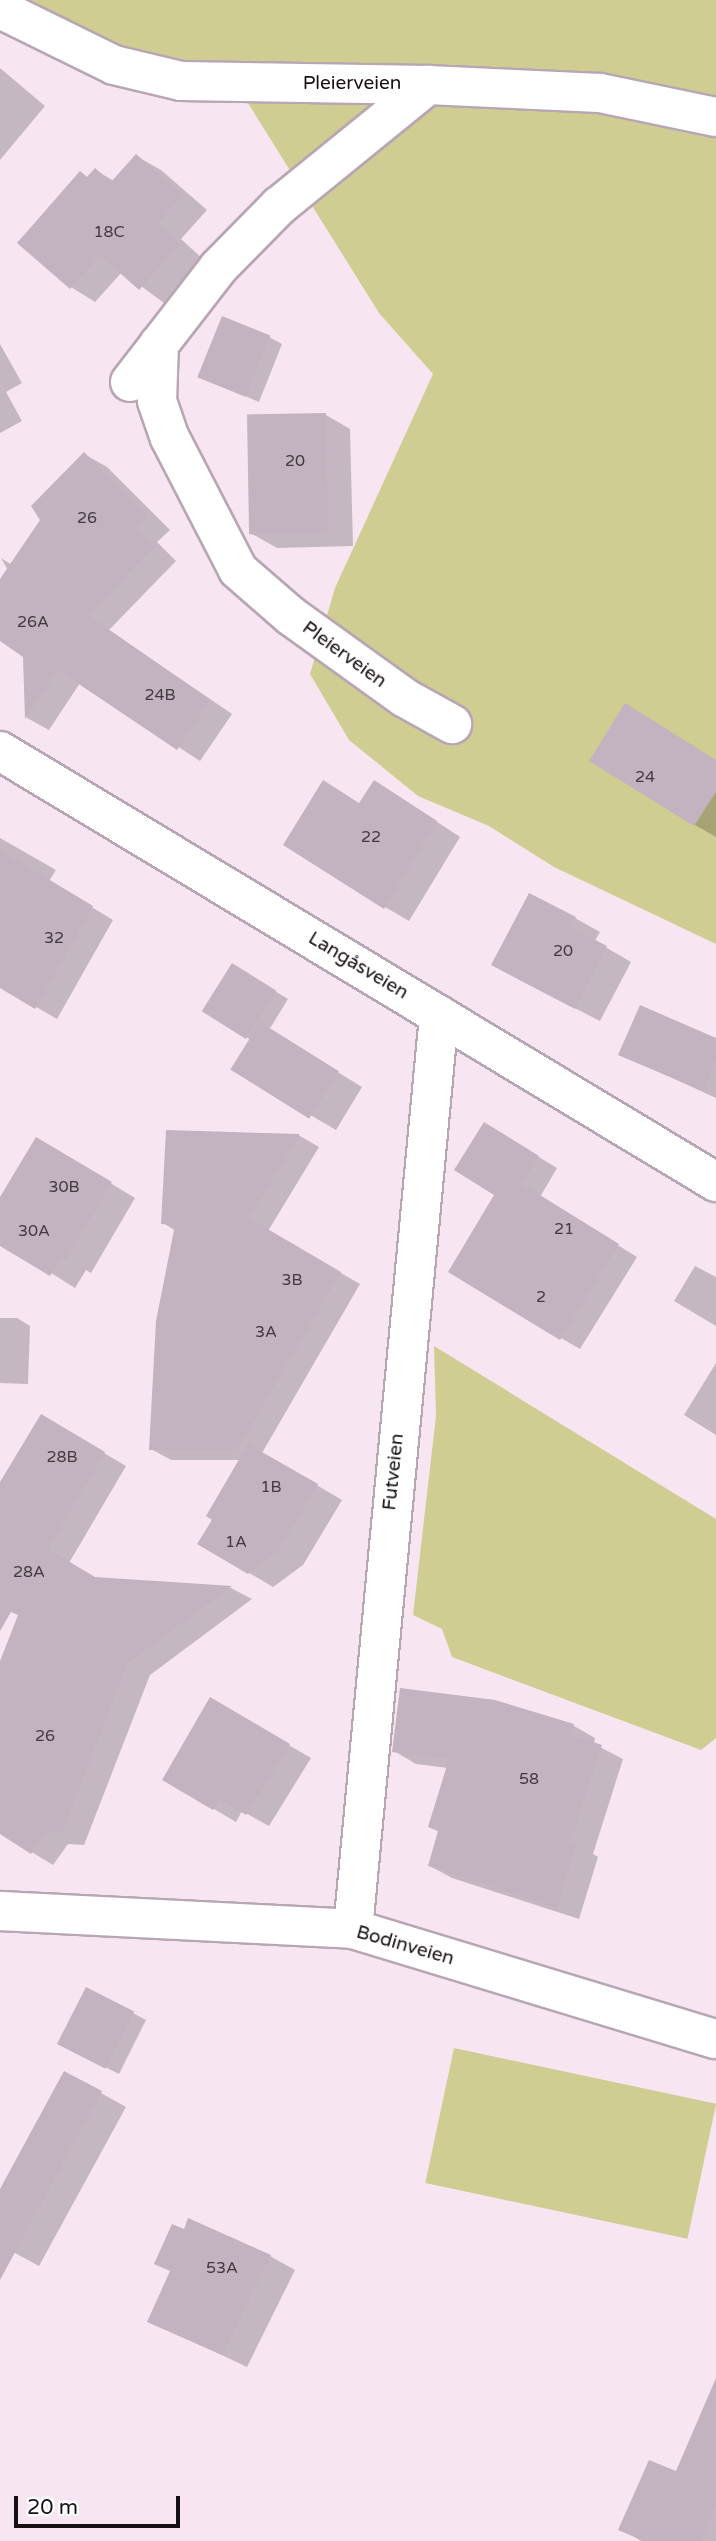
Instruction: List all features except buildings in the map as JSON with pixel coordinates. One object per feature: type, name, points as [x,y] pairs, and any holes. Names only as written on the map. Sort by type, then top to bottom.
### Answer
[{"type":"street","name":"Pleierveien","points":[[0,9],[114,65],[181,81],[428,85],[600,93],[716,117]]},
{"type":"street","points":[[130,382],[219,267],[279,206],[428,85]]},
{"type":"street","name":"Pleierveien","points":[[159,344],[157,401],[170,438],[238,570],[290,616],[384,683],[452,724]]},
{"type":"street","name":"Langåsveien","points":[[0,751],[716,1182]]},
{"type":"street","name":"Futveien","points":[[352,1929],[439,1015]]},
{"type":"street","name":"Bodinveien","points":[[0,1911],[352,1929],[716,2039]]},
{"type":"shaded area","points":[[8,0],[716,0],[716,944],[554,867],[489,826],[418,796],[349,740],[310,674],[335,588],[433,374],[379,313],[238,87],[149,81]]},
{"type":"shaded area","points":[[434,1346],[716,1519],[716,1738],[701,1750],[452,1657],[442,1629],[413,1615],[436,1416]]},
{"type":"shaded area","points":[[454,2048],[716,2104],[687,2239],[425,2183]]}]
